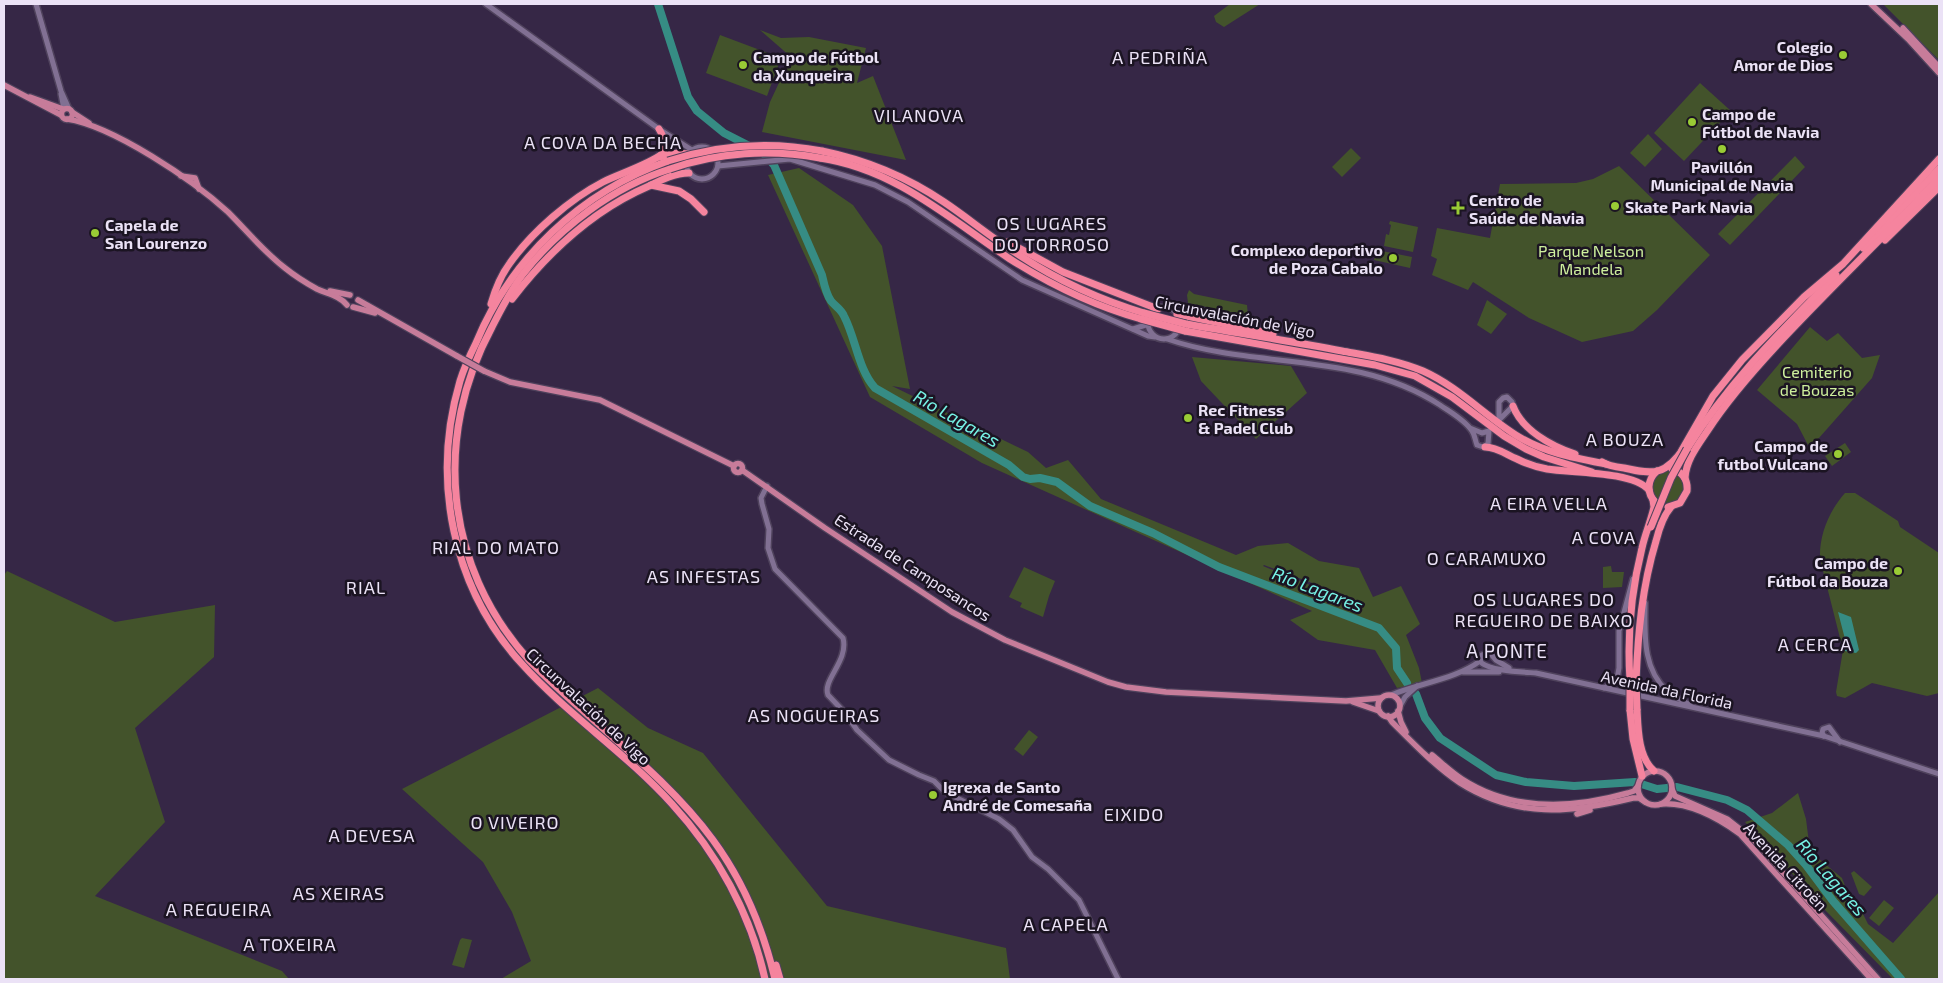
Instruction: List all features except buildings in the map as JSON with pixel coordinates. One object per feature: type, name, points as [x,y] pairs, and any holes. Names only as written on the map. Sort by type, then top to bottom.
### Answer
[{"type":"highway","points":[[658,157],[664,151],[665,145],[664,138],[659,129]]},
{"type":"highway","name":"Circunvalación de Vigo","points":[[765,979],[745,917],[729,884],[707,848],[670,802],[573,707],[528,658],[495,614],[468,556],[447,491],[447,458],[450,423],[460,380],[486,318],[519,268],[554,229],[611,187],[706,152],[740,146],[776,145],[822,151],[872,164],[901,177],[961,214],[1013,252],[1050,274],[1142,316]]},
{"type":"highway","points":[[486,318],[496,288],[510,263],[538,231],[566,207],[600,183],[658,157],[690,152]]},
{"type":"highway","name":"Circunvalación de Vigo","points":[[454,515],[454,457],[458,422],[466,388],[486,336],[523,274],[570,225],[626,188],[669,165],[743,154],[778,153],[820,158],[862,169],[900,185],[930,202],[1004,254],[1047,281],[1107,309],[1185,327],[1375,365],[1415,376],[1452,397],[1504,436],[1526,449],[1544,457],[1592,472]]},
{"type":"highway","points":[[1642,776],[1633,739],[1633,638],[1638,601],[1649,547],[1665,498],[1704,411],[1738,365],[1804,297],[1842,264],[1939,159]]},
{"type":"highway","points":[[1653,500],[1663,506],[1671,507],[1680,503],[1686,496],[1685,478],[1687,465],[1720,411],[1751,372],[1939,169]]},
{"type":"highway","points":[[486,336],[492,332],[524,283],[569,237],[611,205],[651,185],[677,175],[689,173]]},
{"type":"highway","points":[[1686,450],[1723,395],[1781,331],[1939,178]]},
{"type":"highway","points":[[651,185],[679,190],[704,212]]},
{"type":"highway","points":[[1856,259],[1899,228],[1939,187]]},
{"type":"highway","points":[[961,214],[969,216],[1012,246],[1063,272],[1158,309]]},
{"type":"highway","points":[[1856,259],[1865,239]]},
{"type":"highway","points":[[1177,314],[1312,343],[1321,347]]},
{"type":"highway","points":[[1512,406],[1527,425],[1552,444],[1606,464],[1643,472],[1658,471],[1673,464],[1734,387],[1794,326]]},
{"type":"highway","name":"Circunvalación de Vigo","points":[[1185,327],[1321,347],[1379,358],[1423,372],[1458,391],[1502,425],[1530,443],[1548,451],[1573,458],[1606,464]]},
{"type":"highway","points":[[1485,447],[1495,448],[1524,462],[1547,469],[1592,472],[1636,482],[1649,490]]},
{"type":"highway","points":[[1667,468],[1677,470],[1685,478]]},
{"type":"highway","points":[[1633,681],[1628,645],[1630,616],[1641,550],[1653,513],[1653,500],[1649,490],[1650,481],[1658,471]]},
{"type":"highway","points":[[1633,681],[1640,612],[1650,560],[1664,518],[1671,507]]},
{"type":"highway","name":"Circunvalación de Vigo","points":[[573,707],[652,772],[682,802],[714,841],[730,866],[758,920],[775,979]]},
{"type":"highway","points":[[1634,710],[1647,763],[1654,771]]},
{"type":"highway","points":[[758,920],[766,934],[780,979]]},
{"type":"main road","points":[[36,4],[67,119],[90,125]]},
{"type":"main road","points":[[486,4],[690,152]]},
{"type":"main road","points":[[1871,4],[1896,27],[1939,73]]},
{"type":"main road","points":[[1877,4],[1911,36],[1939,67]]},
{"type":"main road","points":[[4,85],[66,111]]},
{"type":"main road","points":[[61,91],[62,102],[66,111]]},
{"type":"main road","points":[[18,92],[54,105],[90,125]]},
{"type":"main road","points":[[54,105],[62,102]]},
{"type":"main road","name":"Estrada de Camposancos","points":[[90,125],[128,143],[179,176],[192,180],[199,190],[226,211],[278,263],[307,282],[343,300],[350,306],[393,320]]},
{"type":"main road","points":[[698,147],[708,148],[716,155],[718,166],[715,172],[707,178],[697,179],[689,173],[685,163],[690,152],[698,147]]},
{"type":"main road","points":[[718,166],[786,159],[842,174],[883,188],[915,207],[1022,280],[1133,330],[1202,350],[1338,367],[1382,378],[1422,394],[1446,409],[1470,428],[1483,433]]},
{"type":"main road","name":"Estrada de Camposancos","points":[[307,282],[324,289],[354,295],[358,300],[497,378],[517,384],[600,400],[734,466],[740,464],[742,470],[952,612],[1005,640],[1095,677],[1126,687],[1166,692],[1346,701],[1381,698]]},
{"type":"main road","points":[[350,295],[346,299],[350,306],[357,304],[358,300]]},
{"type":"main road","points":[[1155,337],[1149,328],[1151,314],[1158,309],[1167,308],[1177,314],[1180,325],[1175,335],[1167,339]]},
{"type":"main road","points":[[1133,330],[1149,324]]},
{"type":"main road","points":[[1175,335],[1183,345]]},
{"type":"main road","points":[[1470,428],[1478,445],[1485,447],[1490,442],[1489,431],[1478,435],[1476,439]]},
{"type":"main road","points":[[767,486],[761,498],[769,529],[768,548],[775,569],[843,638],[844,653],[826,688],[828,695],[846,714],[857,730],[889,760],[934,781],[945,792],[999,819],[1013,830],[1032,857],[1048,869],[1079,900],[1118,979]]},
{"type":"main road","points":[[1604,688],[1614,683],[1617,679],[1621,619],[1641,550]]},
{"type":"main road","points":[[1650,560],[1646,597],[1647,658],[1661,684],[1673,696],[1692,707]]},
{"type":"main road","points":[[1487,652],[1494,658],[1489,666],[1483,665],[1480,660],[1482,655],[1487,652]]},
{"type":"main road","name":"Avenida da Florida","points":[[1494,658],[1502,665],[1516,671]]},
{"type":"main road","name":"Avenida da Florida","points":[[1391,695],[1460,672],[1480,660]]},
{"type":"main road","name":"Avenida da Florida","points":[[1471,672],[1489,666],[1604,688],[1824,735],[1939,774]]},
{"type":"main road","name":"Avenida da Florida","points":[[1460,672],[1516,671]]},
{"type":"main road","name":"Avenida da Florida","points":[[1399,709],[1408,690]]},
{"type":"main road","points":[[1637,789],[1612,798],[1576,805],[1548,806],[1502,797],[1478,788],[1462,779],[1421,746],[1405,730],[1398,699],[1391,695],[1385,695],[1378,704],[1379,711],[1388,716],[1409,739],[1452,777],[1475,791],[1498,801],[1534,810],[1552,811],[1579,809],[1633,798],[1639,798],[1645,802],[1650,805],[1661,804],[1673,793],[1668,778],[1664,774],[1654,771],[1642,776],[1637,789],[1645,802]]},
{"type":"main road","name":"Estrada de Camposancos","points":[[1346,701],[1379,711]]},
{"type":"main road","points":[[1388,716],[1399,709]]},
{"type":"main road","points":[[1832,732],[1831,735],[1824,735],[1827,727],[1830,728],[1840,742]]},
{"type":"main road","name":"Avenida Citroën","points":[[1673,793],[1728,819],[1742,829],[1755,841],[1878,979]]},
{"type":"main road","name":"Avenida Citroën","points":[[1661,804],[1672,803],[1718,819],[1740,834],[1872,979]]},
{"type":"main road","points":[[1577,814],[1606,804]]},
{"type":"green space","points":[[1230,4],[1260,4],[1224,27],[1216,22],[1214,16]]},
{"type":"green space","points":[[1883,4],[1939,4],[1939,60]]},
{"type":"green space","points":[[760,30],[781,38],[809,37],[866,48],[857,83],[873,76],[906,160],[762,132],[770,102],[791,57]]},
{"type":"green space","name":"Campo de Fútbol da Xunqueira","points":[[720,35],[781,58],[767,96],[706,73]]},
{"type":"green space","name":"Campo de Fútbol de Navia","points":[[1700,83],[1731,111],[1684,161],[1654,133]]},
{"type":"green space","points":[[1648,134],[1662,149],[1645,167],[1630,153]]},
{"type":"green space","points":[[1351,148],[1361,158],[1342,177],[1332,167]]},
{"type":"green space","points":[[1795,156],[1805,167],[1730,245],[1718,234]]},
{"type":"green space","name":"Parque Nelson Mandela","points":[[1619,166],[1710,255],[1657,310],[1633,331],[1582,342],[1529,318],[1473,282],[1468,290],[1432,275],[1437,259],[1431,256],[1437,228],[1490,238],[1500,184],[1576,183],[1593,179]]},
{"type":"green space","points":[[799,168],[853,205],[882,246],[910,389],[892,386],[1028,452],[1046,468],[1068,460],[1101,499],[1236,555],[1258,546],[1288,543],[1319,561],[1359,568],[1373,597],[1401,586],[1420,624],[1406,635],[1419,668],[1422,683],[1397,688],[1375,650],[1318,640],[1290,620],[1312,611],[982,463],[870,397],[768,175]],"holes":[[[1264,565],[1347,596],[1321,607],[1339,597]]]},
{"type":"green space","points":[[1390,221],[1418,227],[1413,252],[1384,246],[1386,234],[1389,235]]},
{"type":"green space","name":"Complexo deportivo de Poza Cabalo","points":[[1377,250],[1412,257],[1410,268],[1374,260]]},
{"type":"green space","points":[[1189,290],[1194,294],[1247,305],[1248,316],[1188,303],[1187,295]]},
{"type":"green space","points":[[1487,300],[1507,314],[1491,334],[1477,325]]},
{"type":"green space","name":"Cemiterio de Bouzas","points":[[1810,327],[1827,341],[1838,333],[1862,358],[1880,355],[1872,378],[1819,438],[1808,445],[1797,424],[1757,390]]},
{"type":"green space","points":[[1192,357],[1291,366],[1307,393],[1256,439],[1201,381]]},
{"type":"green space","name":"Campo de futbol Vulcano","points":[[1845,443],[1851,452],[1832,466],[1825,456]]},
{"type":"green space","points":[[1668,471],[1674,472],[1679,476],[1683,481],[1683,493],[1679,498],[1674,502],[1668,503],[1662,502],[1657,498],[1653,493],[1652,487],[1653,481],[1657,476],[1662,472]]},
{"type":"green space","points":[[1845,493],[1855,493],[1898,521],[1900,527],[1939,553],[1939,693],[1927,696],[1872,683],[1845,698],[1837,696],[1836,692],[1843,650],[1820,559],[1820,550],[1826,524],[1834,508]]},
{"type":"green space","points":[[1611,566],[1612,572],[1624,572],[1622,587],[1603,588],[1603,567]]},
{"type":"green space","points":[[1024,567],[1055,581],[1043,617],[1020,607],[1022,603],[1009,597]]},
{"type":"green space","points":[[7,571],[115,622],[215,605],[214,657],[135,728],[165,822],[95,896],[282,971],[289,979],[4,979],[4,575]]},
{"type":"green space","points":[[598,688],[648,728],[703,753],[827,906],[1006,948],[1010,979],[501,979],[531,961],[512,912],[483,862],[402,789]]},
{"type":"green space","points":[[1029,730],[1038,737],[1023,756],[1014,749]]},
{"type":"green space","points":[[1798,793],[1806,819],[1809,843],[1813,851],[1818,858],[1842,878],[1850,899],[1860,908],[1868,924],[1893,943],[1939,892],[1939,979],[1893,979],[1826,911],[1745,822],[1772,813]]},
{"type":"green space","points":[[1854,871],[1872,887],[1864,896],[1859,894],[1851,873]]},
{"type":"green space","points":[[1884,900],[1894,908],[1879,926],[1869,918]]},
{"type":"green space","points":[[462,938],[472,940],[464,968],[452,965]]},
{"type":"shaded area","points":[[1838,612],[1851,617],[1859,650],[1856,653],[1845,651],[1845,639]]},
{"type":"waterway","name":"Río Lagares","points":[[658,4],[688,97],[697,111],[724,133],[763,153],[774,165],[822,275],[825,289],[831,301],[843,314],[861,363],[875,388],[1009,465],[1023,477],[1057,482],[1090,506],[1153,533],[1219,567],[1379,628],[1396,648],[1397,668],[1407,683]]},
{"type":"waterway","name":"Río Lagares","points":[[1416,694],[1425,718],[1440,738],[1496,775],[1526,782],[1574,786],[1635,782],[1657,789],[1677,787],[1727,800],[1747,810],[1788,845],[1806,865],[1833,901],[1901,979]]},
{"type":"place","name":"Colegio Amor de Dios","points":[[1843,55]]},
{"type":"place","name":"Campo de Fútbol da Xunqueira","points":[[743,65]]},
{"type":"place","name":"Campo de Fútbol de Navia","points":[[1692,122]]},
{"type":"place","name":"Pavillón Municipal de Navia","points":[[1722,149]]},
{"type":"place","name":"Skate Park Navia","points":[[1615,206]]},
{"type":"place","name":"Centro de Saúde de Navia","points":[[1458,208]]},
{"type":"place","name":"Capela de San Lourenzo","points":[[95,233]]},
{"type":"place","name":"Complexo deportivo de Poza Cabalo","points":[[1393,258]]},
{"type":"place","name":"Rec Fitness & Padel Club","points":[[1188,418]]},
{"type":"place","name":"Campo de futbol Vulcano","points":[[1838,454]]},
{"type":"place","name":"Campo de Fútbol da Bouza","points":[[1898,571]]},
{"type":"place","name":"Igrexa de Santo André de Comesaña","points":[[933,795]]},
{"type":"district","name":"A PEDRIÑA","points":[[1160,57]]},
{"type":"district","name":"VILANOVA","points":[[919,115]]},
{"type":"district","name":"A COVA DA BECHA","points":[[603,142]]},
{"type":"district","name":"OS LUGARES DO TORROSO","points":[[1052,233]]},
{"type":"district","name":"A BOUZA","points":[[1625,439]]},
{"type":"district","name":"A EIRA VELLA","points":[[1549,503]]},
{"type":"district","name":"A COVA","points":[[1604,537]]},
{"type":"district","name":"RIAL DO MATO","points":[[496,547]]},
{"type":"district","name":"O CARAMUXO","points":[[1487,558]]},
{"type":"district","name":"AS INFESTAS","points":[[704,576]]},
{"type":"district","name":"RIAL","points":[[366,587]]},
{"type":"district","name":"OS LUGARES DO REGUEIRO DE BAIXO","points":[[1544,609]]},
{"type":"district","name":"A CERCA","points":[[1815,644]]},
{"type":"district","name":"A PONTE","points":[[1507,650]]},
{"type":"district","name":"AS NOGUEIRAS","points":[[814,715]]},
{"type":"district","name":"EIXIDO","points":[[1134,814]]},
{"type":"district","name":"O VIVEIRO","points":[[515,822]]},
{"type":"district","name":"A DEVESA","points":[[372,835]]},
{"type":"district","name":"AS XEIRAS","points":[[339,893]]},
{"type":"district","name":"A REGUEIRA","points":[[219,909]]},
{"type":"district","name":"A CAPELA","points":[[1066,924]]},
{"type":"district","name":"A TOXEIRA","points":[[290,944]]}]
